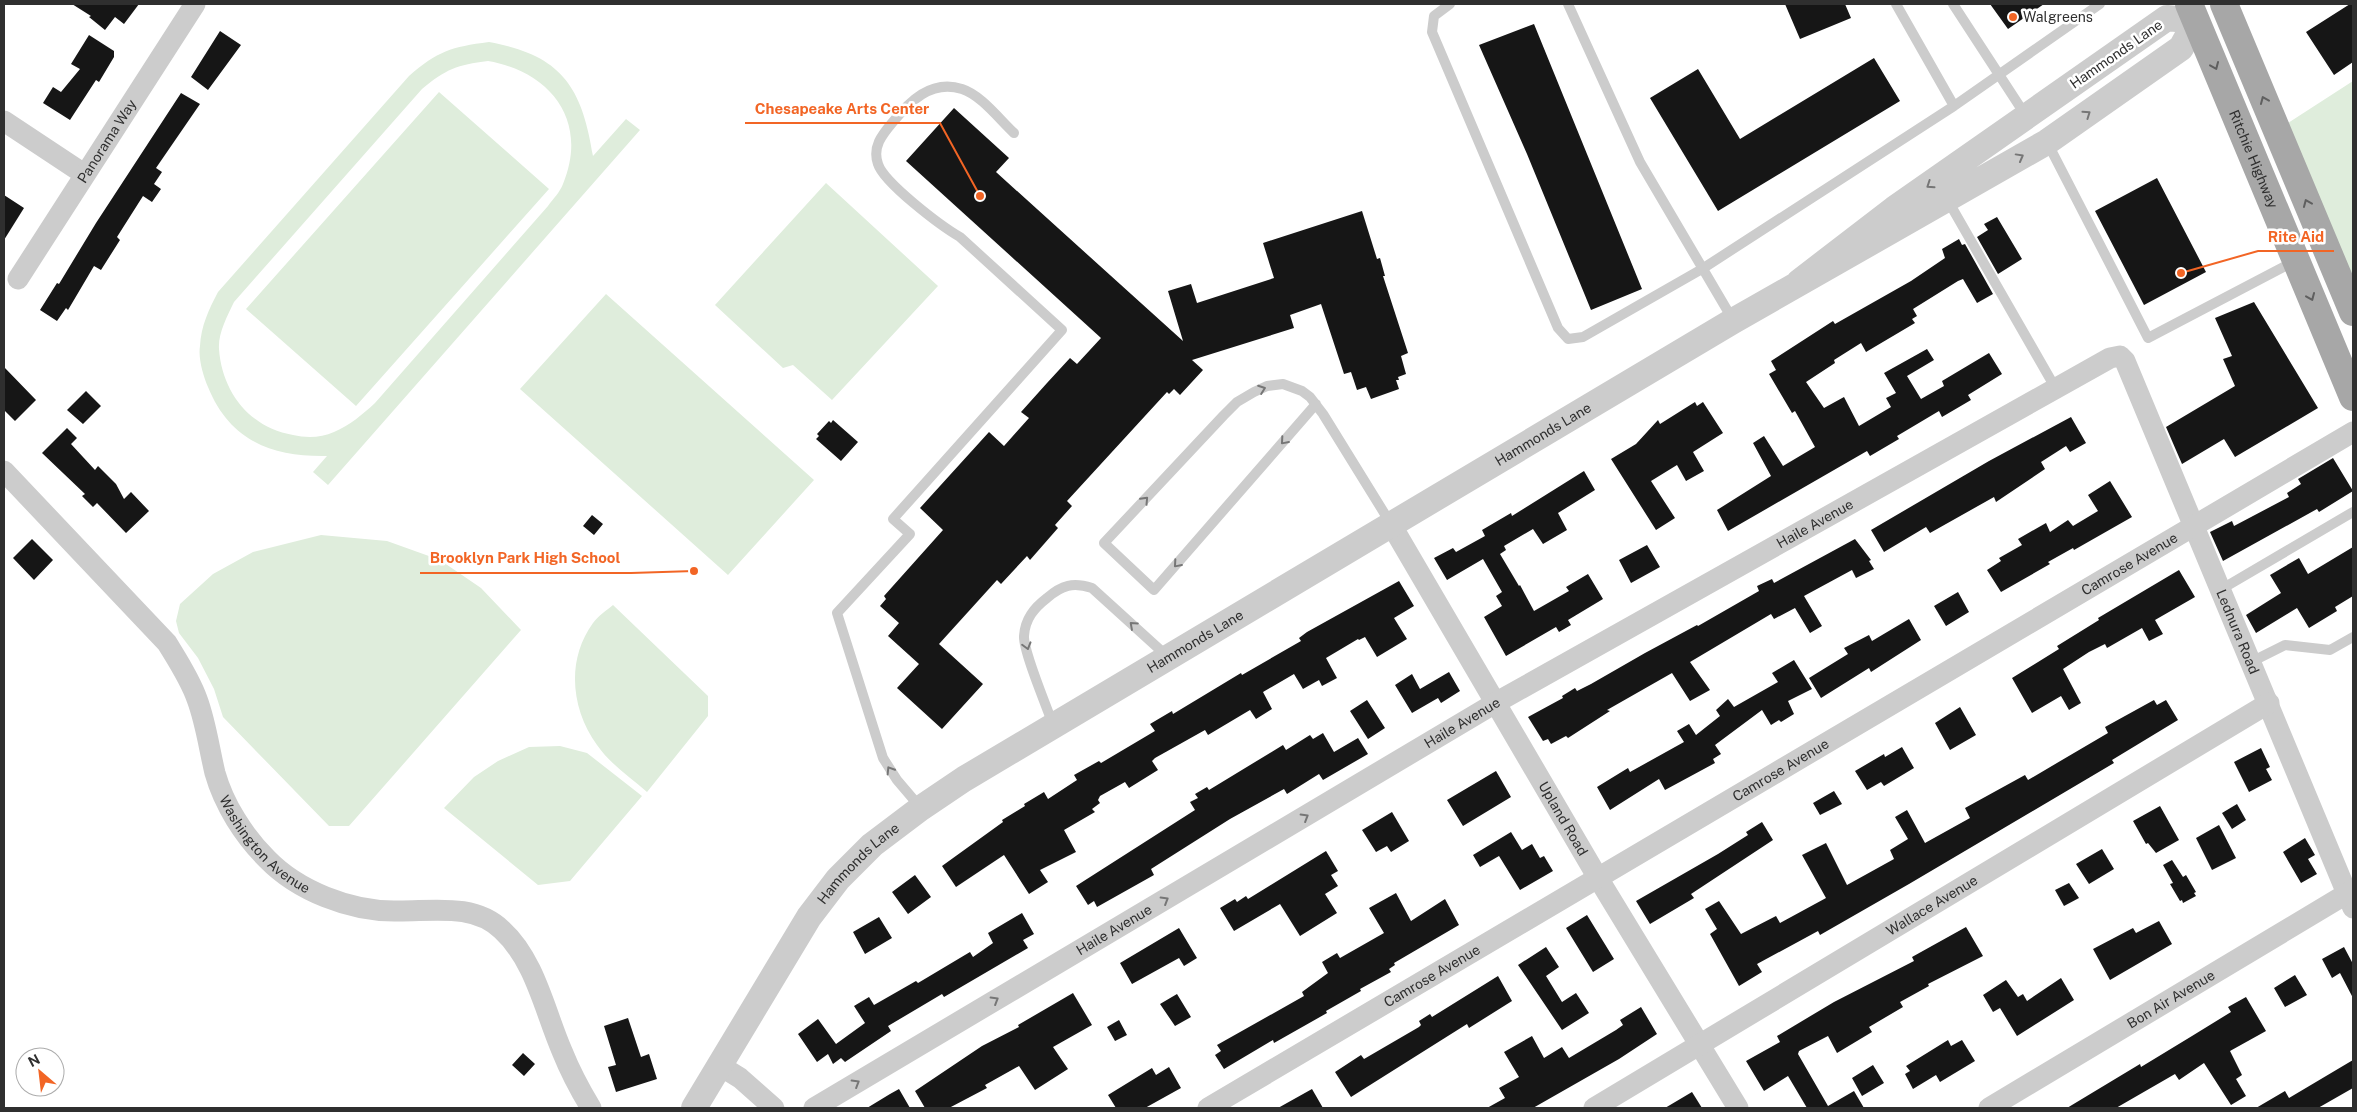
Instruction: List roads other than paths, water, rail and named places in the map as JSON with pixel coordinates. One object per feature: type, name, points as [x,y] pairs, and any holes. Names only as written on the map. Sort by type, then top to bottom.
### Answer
[{"type":"main road","points":[[2223,4],[2353,312]]},
{"type":"main road","name":"Ritchie Highway","points":[[2192,12],[2353,397]]},
{"type":"street","name":"Panorama Way","points":[[18,279],[195,4]]},
{"type":"street","points":[[2192,12],[2223,4]]},
{"type":"street","name":"Hammonds Lane","points":[[1799,282],[1894,209],[2167,18],[2192,12]]},
{"type":"street","name":"Hammonds Lane","points":[[694,1108],[809,917],[838,879],[872,845],[921,808],[964,779],[1392,526],[1733,321],[2047,142],[2181,48],[2192,12]]},
{"type":"street","points":[[2047,142],[2044,134],[2049,120],[2083,90],[2086,76]]},
{"type":"street","points":[[1947,198],[1956,179],[2018,136],[2026,116]]},
{"type":"street","points":[[4,121],[84,174]]},
{"type":"street","name":"Haile Avenue","points":[[814,1108],[1497,702],[2110,358],[2120,356]]},
{"type":"street","name":"Lednura Road","points":[[2120,356],[2125,361],[2351,897]]},
{"type":"street","name":"Camrose Avenue","points":[[1208,1108],[2353,432]]},
{"type":"street","name":"Washington Avenue","points":[[4,471],[167,643],[184,669],[197,698],[215,774],[230,808],[246,836],[268,860],[296,882],[330,898],[364,909],[394,912],[435,909],[461,912],[484,917],[503,930],[530,970],[562,1054],[591,1108]]},
{"type":"street","name":"Upland Road","points":[[1392,526],[1497,702],[1598,878],[1738,1108]]},
{"type":"street","name":"Wallace Avenue","points":[[1594,1108],[2269,703]]},
{"type":"street","name":"Bon Air Avenue","points":[[1989,1108],[2351,897]]},
{"type":"street","points":[[719,1065],[740,1078],[774,1108]]},
{"type":"lane","points":[[1450,4],[1434,16],[1432,32],[1558,328],[1568,339],[1583,337],[1702,269],[1954,106],[2100,4]]},
{"type":"lane","points":[[1568,4],[1640,162],[1733,321]]},
{"type":"lane","points":[[1896,4],[1954,106]]},
{"type":"lane","points":[[1953,4],[2026,116]]},
{"type":"lane","points":[[921,808],[896,780],[883,758],[837,613],[910,534],[893,519],[1062,330],[960,237],[940,226],[885,176],[878,164],[877,147],[881,136],[910,101],[937,87],[950,86],[963,89],[975,96],[1014,133]]},
{"type":"lane","points":[[2047,142],[2148,338],[2296,261]]},
{"type":"lane","points":[[1947,198],[2056,388]]},
{"type":"lane","points":[[1316,404],[1154,590],[1104,543],[1237,402],[1267,386],[1283,384],[1302,391],[1316,404],[1392,526]]},
{"type":"lane","points":[[2220,590],[2353,512]]},
{"type":"lane","points":[[1054,726],[1024,637],[1033,608],[1055,591],[1072,584],[1092,588],[1169,658]]},
{"type":"lane","points":[[2252,662],[2285,645],[2330,650],[2353,637]]},
{"type":"place","name":"Walgreens","points":[[2013,17]]},
{"type":"place","name":"Chesapeake Arts Center","points":[[980,196]]},
{"type":"place","name":"Rite Aid","points":[[2181,273]]},
{"type":"place","name":"Brooklyn Park High School","points":[[694,571]]}]
